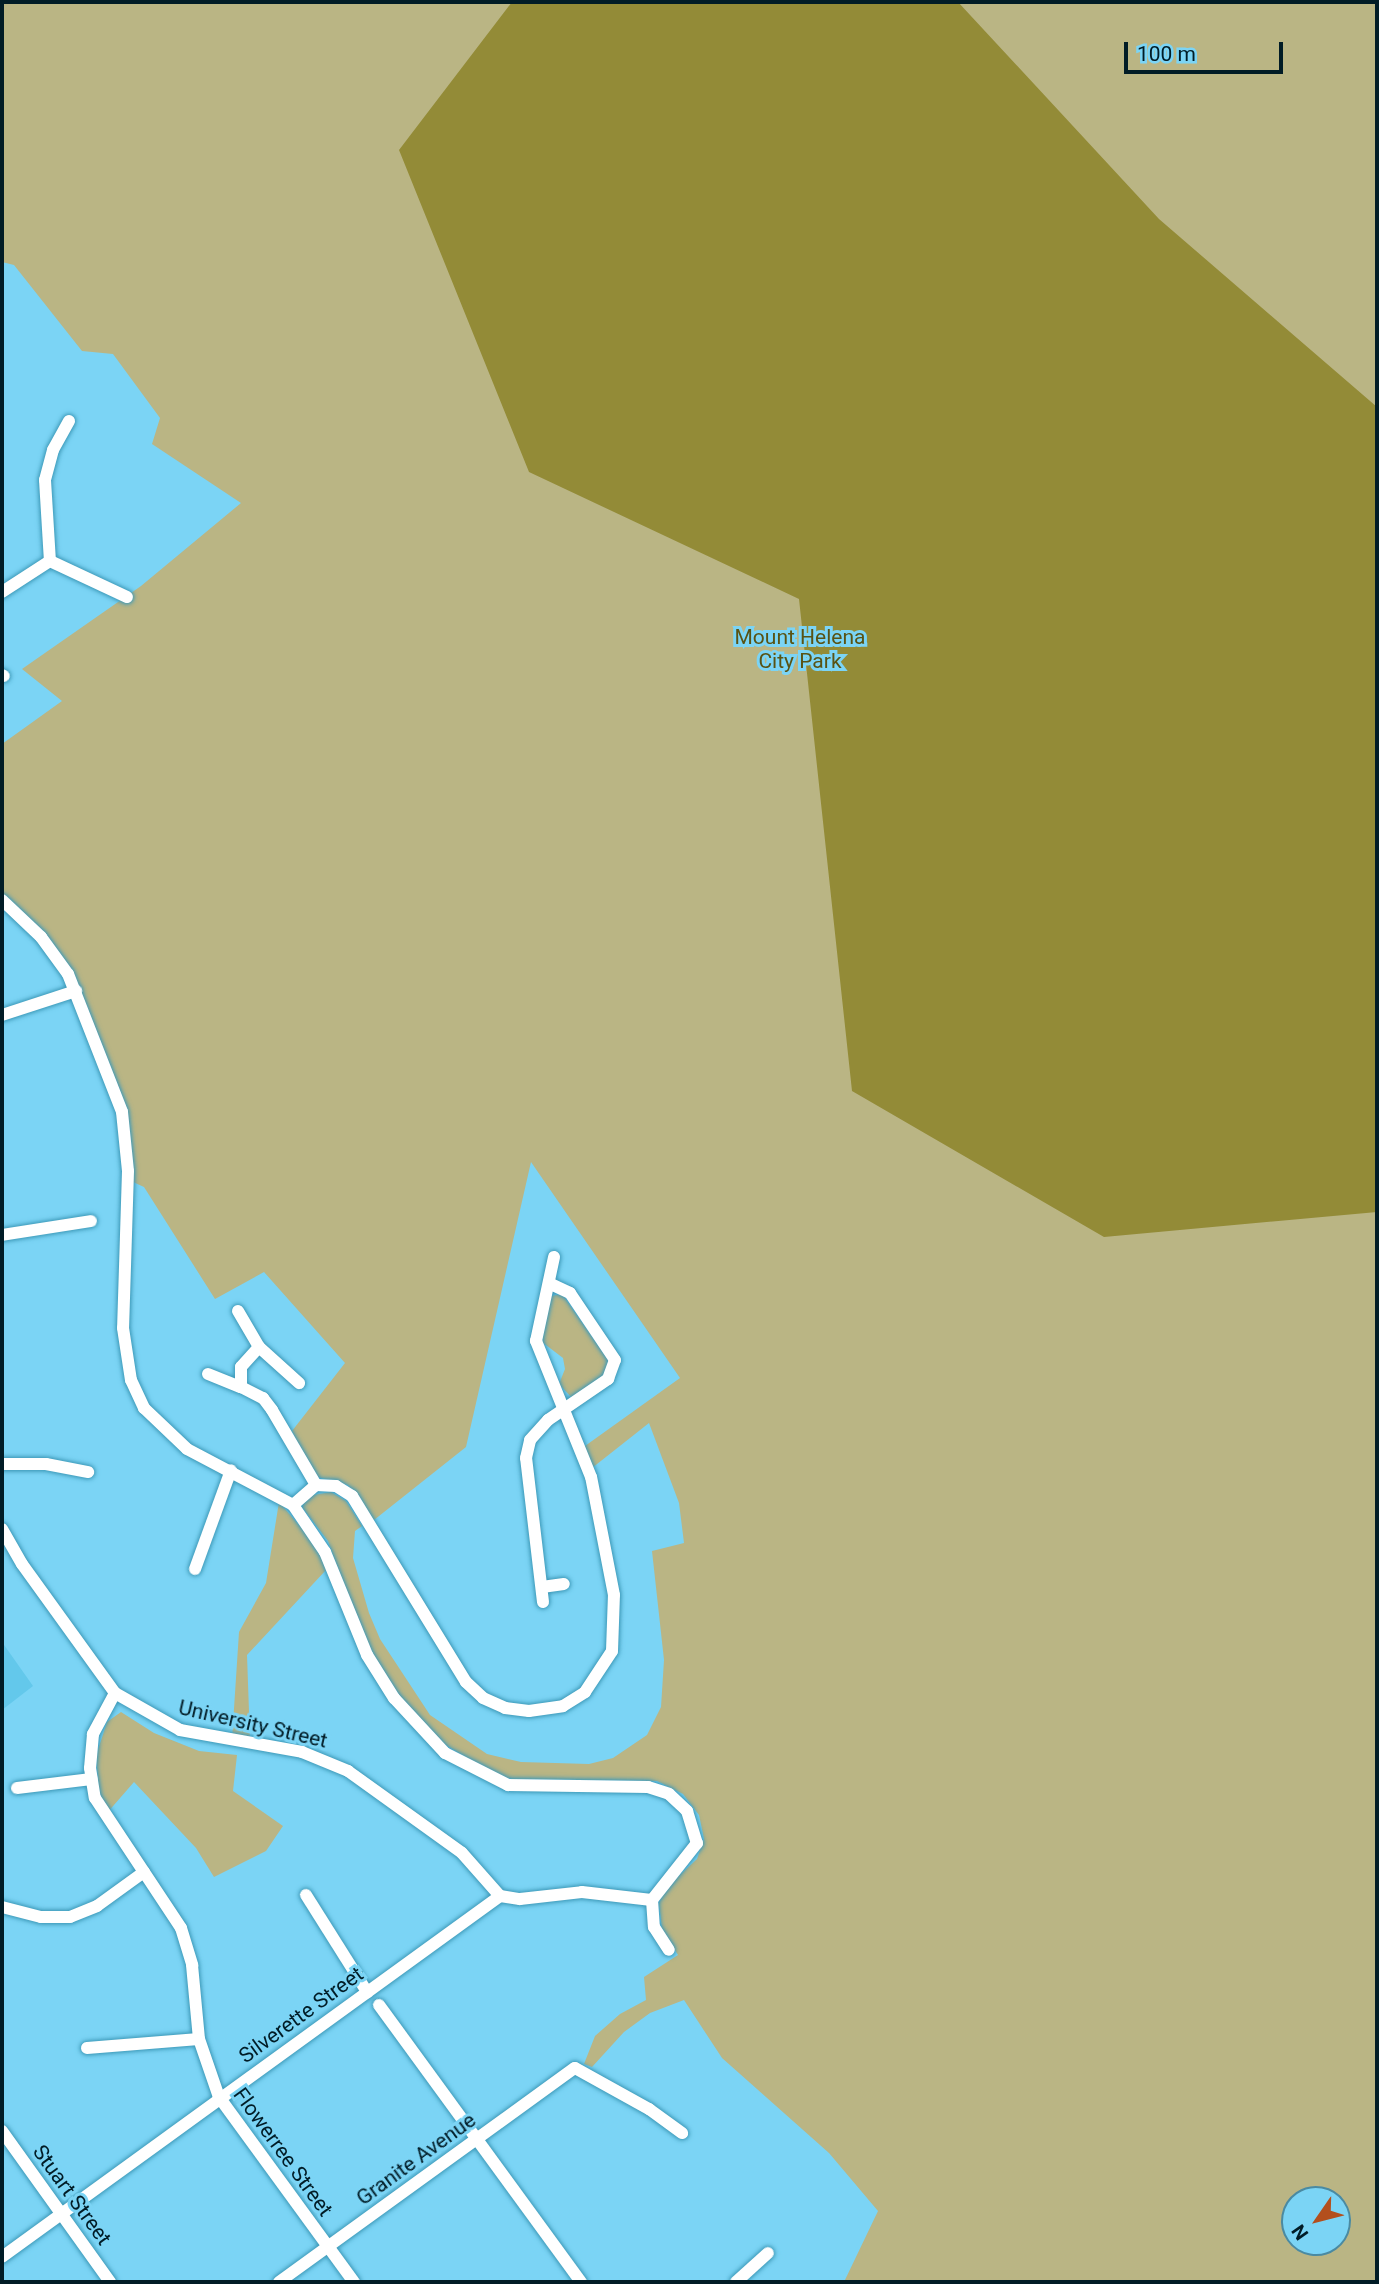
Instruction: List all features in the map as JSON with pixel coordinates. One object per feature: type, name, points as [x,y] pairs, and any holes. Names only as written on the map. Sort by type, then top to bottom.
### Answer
[{"type":"street","points":[[50,561],[45,480],[53,450],[69,421]]},
{"type":"street","points":[[2,592],[50,561]]},
{"type":"street","points":[[50,561],[127,597]]},
{"type":"street","points":[[2,900],[41,937],[76,991],[122,1112],[127,1145],[123,1328],[131,1380],[144,1408],[171,1438],[293,1505],[326,1552],[368,1655],[394,1698],[445,1753],[508,1785],[648,1787],[669,1794],[687,1811],[697,1843],[653,1892],[654,1927],[669,1950]]},
{"type":"street","points":[[2,1015],[76,991]]},
{"type":"street","points":[[2,1235],[91,1221]]},
{"type":"street","points":[[293,1505],[316,1485],[337,1486],[352,1496],[474,1691],[518,1710],[563,1706],[585,1692],[599,1676],[612,1651],[615,1622],[600,1516],[565,1413],[536,1341],[554,1257]]},
{"type":"street","points":[[544,1602],[526,1458],[538,1430],[565,1413],[608,1379],[615,1360],[570,1293],[549,1283]]},
{"type":"street","points":[[238,1311],[259,1347],[299,1383]]},
{"type":"street","points":[[241,1387],[241,1367],[259,1347]]},
{"type":"street","points":[[208,1374],[263,1398],[316,1485]]},
{"type":"street","points":[[2,1464],[46,1464],[88,1472]]},
{"type":"street","points":[[195,1569],[230,1470]]},
{"type":"street","name":"University Street","points":[[2,1529],[22,1564],[115,1693],[180,1730],[302,1752],[348,1771],[462,1853],[500,1896]]},
{"type":"street","points":[[542,1587],[564,1584]]},
{"type":"street","name":"Flowerree Street","points":[[115,1693],[93,1734],[91,1779],[101,1812],[171,1910],[186,1943],[199,2039],[219,2097],[354,2282]]},
{"type":"street","points":[[17,1788],[91,1779]]},
{"type":"street","points":[[2,1907],[41,1917],[70,1917],[97,1906],[144,1872]]},
{"type":"street","points":[[500,1896],[520,1899],[582,1892],[652,1900]]},
{"type":"street","points":[[306,1895],[367,1992]]},
{"type":"street","name":"Silverette Street","points":[[2,2257],[219,2097],[500,1896]]},
{"type":"street","points":[[379,2006],[581,2282]]},
{"type":"street","points":[[87,2048],[199,2039]]},
{"type":"street","name":"Granite Avenue","points":[[279,2282],[575,2068],[649,2109],[682,2133]]},
{"type":"street","name":"Stuart Street","points":[[2,2131],[110,2282]]},
{"type":"street","points":[[736,2282],[768,2253]]},
{"type":"shaded area","points":[[512,2],[958,2],[1159,219],[1377,407],[1377,1212],[1104,1237],[852,1091],[799,599],[529,472],[399,150]]},
{"type":"shaded area","points":[[2,1642],[33,1686],[2,1710]]},
{"type":"green space","name":"Mount Helena City Park","points":[[2,2],[1377,2],[1377,2282],[844,2282],[878,2211],[829,2153],[722,2058],[684,2000],[650,2013],[624,2032],[592,2067],[584,2064],[595,2036],[620,2014],[646,2000],[644,1977],[678,1955],[662,1929],[659,1903],[667,1887],[697,1859],[704,1839],[699,1815],[683,1794],[657,1781],[513,1779],[497,1776],[441,1742],[412,1716],[385,1678],[357,1621],[328,1541],[302,1507],[307,1496],[331,1492],[346,1501],[362,1526],[355,1531],[353,1558],[369,1613],[380,1639],[430,1715],[487,1754],[521,1762],[589,1764],[613,1758],[647,1735],[661,1707],[664,1660],[652,1551],[684,1543],[679,1503],[649,1423],[592,1468],[585,1446],[680,1378],[531,1162],[466,1447],[374,1520],[348,1485],[314,1476],[292,1431],[345,1363],[264,1272],[215,1299],[144,1187],[133,1182],[125,1105],[76,980],[2,895],[2,744],[62,701],[22,669],[141,586],[241,503],[152,444],[160,418],[113,354],[82,351],[14,265],[2,262]]},
{"type":"green space","points":[[562,1294],[609,1361],[607,1375],[572,1398],[559,1384],[565,1369],[563,1358],[542,1342],[551,1296]]},
{"type":"green space","points":[[279,1502],[317,1546],[326,1570],[247,1655],[250,1740],[232,1739],[239,1632],[266,1583]]},
{"type":"green space","points":[[121,1712],[154,1733],[199,1751],[237,1755],[233,1791],[283,1826],[266,1851],[214,1877],[196,1848],[134,1782],[107,1813],[99,1791],[96,1756],[107,1722]]}]
